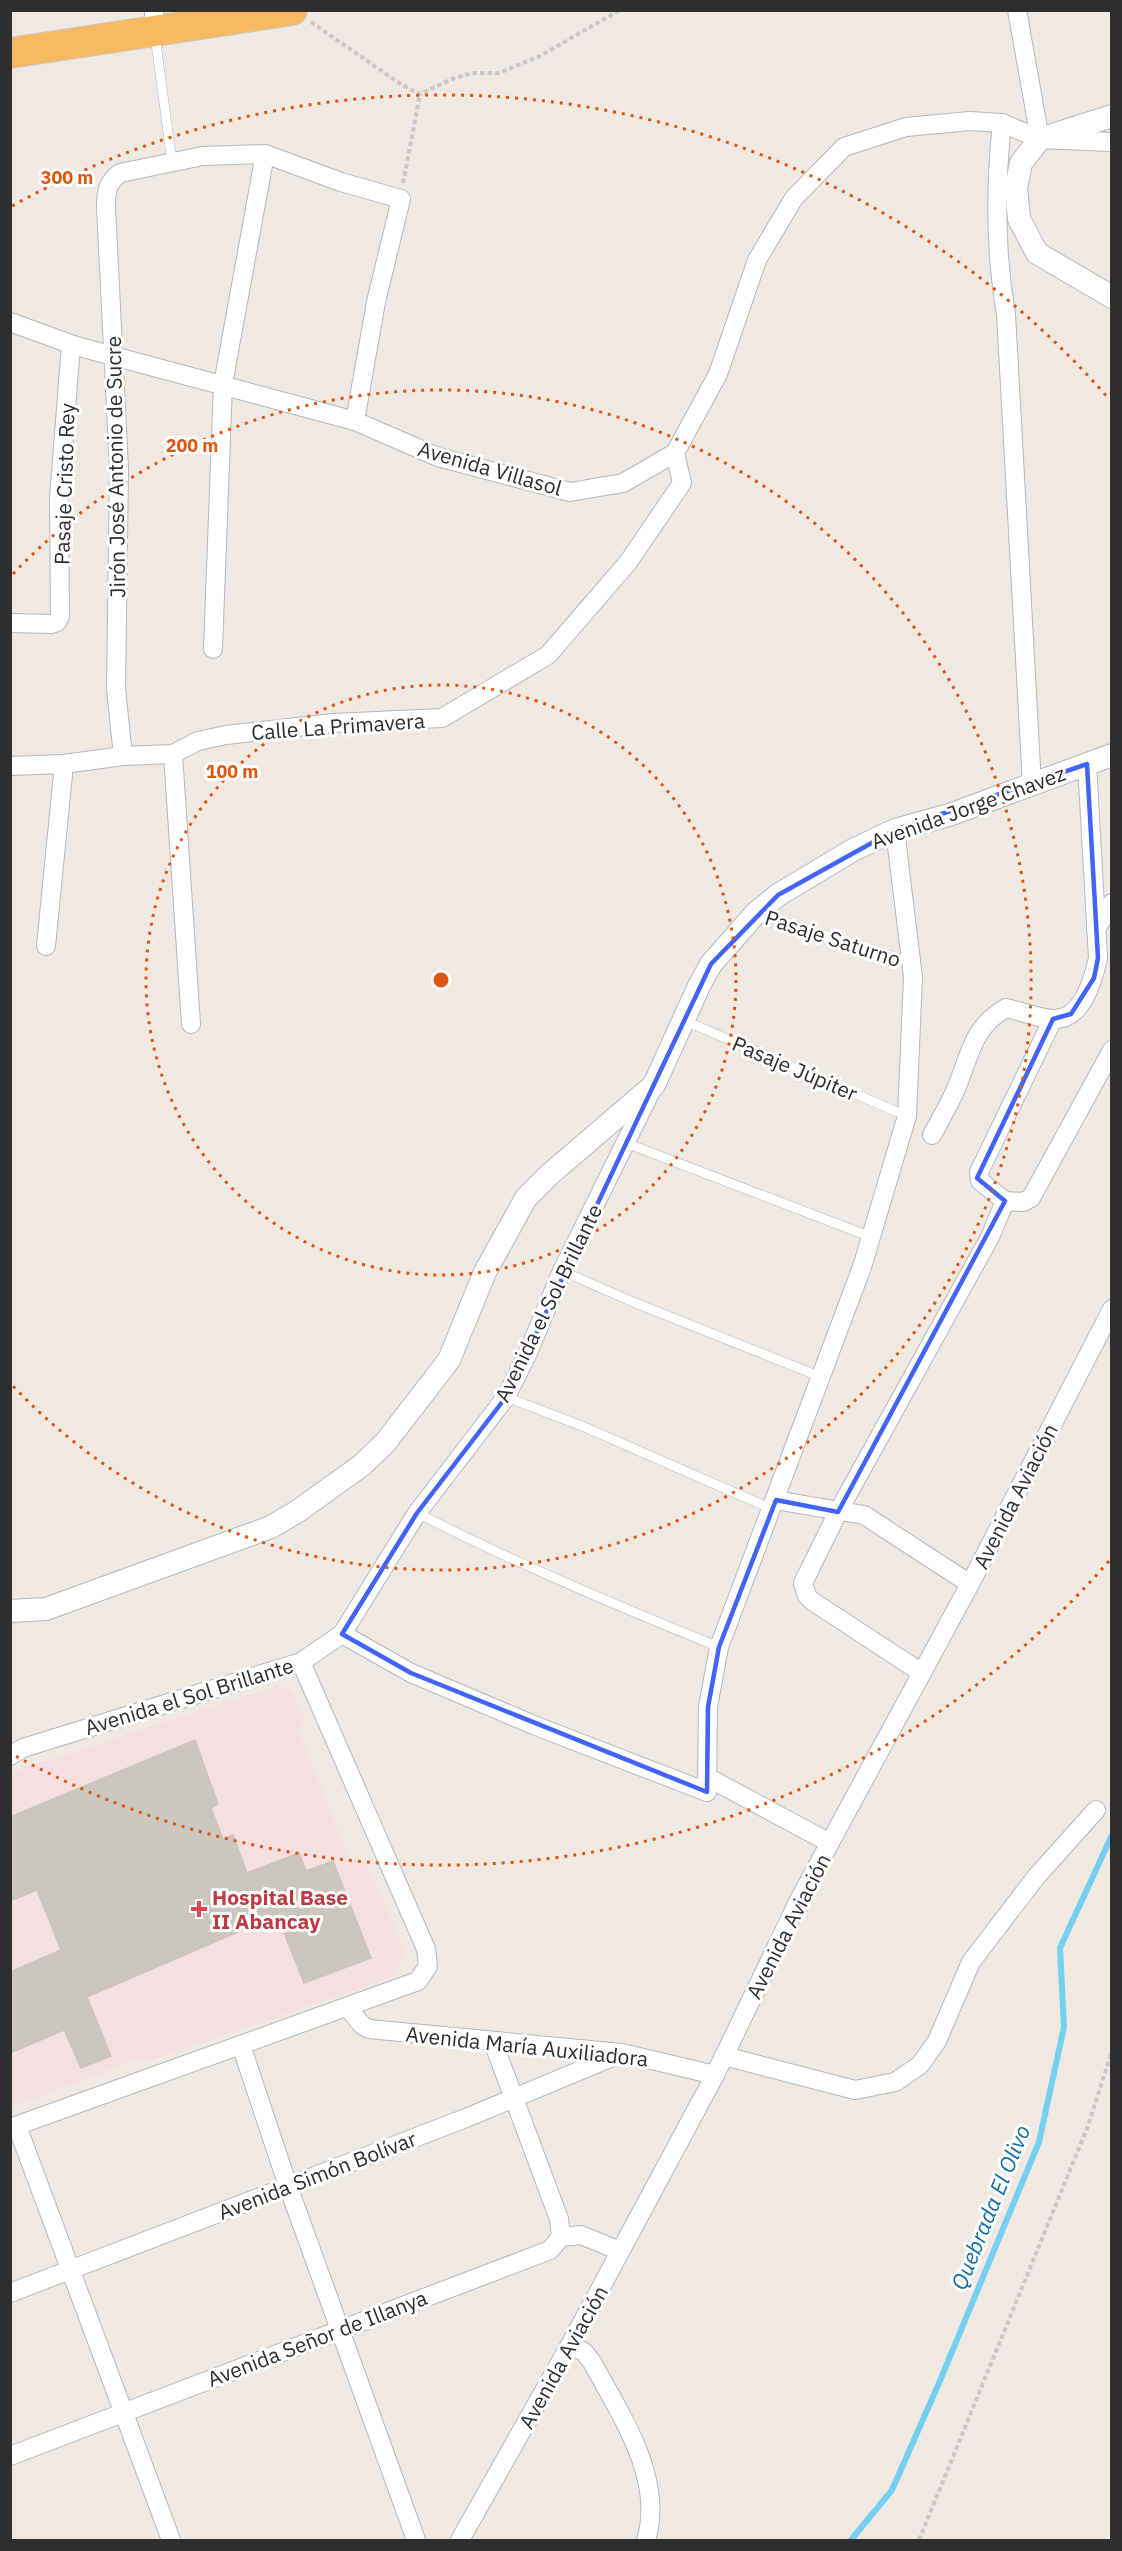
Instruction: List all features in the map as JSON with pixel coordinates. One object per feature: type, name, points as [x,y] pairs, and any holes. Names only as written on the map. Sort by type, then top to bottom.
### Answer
[{"type":"highway","points":[[10,53],[154,21],[298,14]]},
{"type":"street","points":[[1017,10],[1040,139]]},
{"type":"street","points":[[1112,116],[1040,139],[1021,164],[1016,188],[1019,219],[1037,252],[1112,297]]},
{"type":"street","points":[[675,453],[718,374],[757,260],[794,198],[844,147],[906,127],[970,121],[1002,123],[1040,139],[1112,142]]},
{"type":"street","points":[[1002,123],[997,166],[997,244],[1006,314],[1032,785]]},
{"type":"street","points":[[172,162],[203,156],[265,154],[341,182],[401,199],[376,302],[355,422]]},
{"type":"street","points":[[213,649],[223,384],[265,154]]},
{"type":"street","name":"Jirón José Antonio de Sucre","points":[[123,756],[116,689],[118,469],[106,189],[112,179],[120,173],[172,162]]},
{"type":"street","name":"Avenida Villasol","points":[[10,322],[72,345],[223,384],[355,422],[438,457],[570,492],[623,483],[675,453]]},
{"type":"street","name":"Pasaje Cristo Rey","points":[[10,623],[52,624],[57,622],[60,616],[59,498],[72,345]]},
{"type":"street","name":"Calle La Primavera","points":[[10,766],[64,764],[123,756],[173,754],[198,741],[226,735],[333,723],[442,718],[548,655],[629,561],[682,483],[675,453]]},
{"type":"street","points":[[173,754],[191,1024]]},
{"type":"street","name":"Avenida Jorge Chavez","points":[[654,1084],[711,964],[756,913],[778,895],[835,861],[895,830],[950,815],[1112,755]]},
{"type":"street","points":[[46,946],[64,764]]},
{"type":"street","points":[[932,1135],[955,1091],[977,1034],[990,1017],[1006,1008],[1053,1019],[1071,1014],[1083,1000],[1094,978],[1098,958],[1087,764]]},
{"type":"street","points":[[342,1634],[411,1673],[706,1792],[708,1707],[719,1647],[871,1238],[907,1116],[913,977],[895,830]]},
{"type":"street","points":[[1096,929],[1112,903]]},
{"type":"street","points":[[1053,1019],[979,1174],[980,1181],[1005,1201],[1023,1203],[1032,1198],[1112,1050]]},
{"type":"street","points":[[10,1611],[46,1609],[271,1527],[298,1511],[362,1465],[385,1443],[449,1360],[485,1272],[526,1198],[549,1175],[654,1084]]},
{"type":"street","name":"Avenida el Sol Brillante","points":[[10,1756],[23,1748],[301,1662],[342,1634],[417,1513],[506,1397],[527,1354],[562,1270],[654,1084]]},
{"type":"street","points":[[922,1673],[807,1596],[803,1583],[838,1512],[990,1237],[1005,1201]]},
{"type":"street","name":"Avenida Aviación","points":[[460,2541],[570,2345],[715,2075],[800,1898],[970,1584],[1112,1309]]},
{"type":"street","points":[[774,1504],[864,1515],[970,1584]]},
{"type":"street","points":[[171,2541],[14,2127],[348,2008],[418,1980],[428,1965],[426,1949],[301,1662]]},
{"type":"street","points":[[708,1777],[830,1843]]},
{"type":"street","points":[[724,2056],[855,2090],[895,2082],[920,2065],[937,2042],[971,1962],[1036,1877],[1096,1810]]},
{"type":"street","name":"Avenida María Auxiliadora","points":[[348,2008],[362,2025],[369,2029],[622,2054],[715,2075]]},
{"type":"street","points":[[493,2042],[559,2219],[561,2236],[581,2235],[620,2251]]},
{"type":"street","points":[[241,2045],[288,2186],[417,2541]]},
{"type":"street","name":"Avenida Simón Bolívar","points":[[10,2293],[515,2098],[622,2054]]},
{"type":"street","name":"Avenida Señor de Illanya","points":[[10,2456],[550,2250],[561,2236]]},
{"type":"street","points":[[570,2345],[584,2352],[592,2362],[630,2437],[645,2473],[651,2501],[651,2525],[646,2541]]},
{"type":"lane","points":[[154,21],[172,162]]},
{"type":"lane","name":"Pasaje Saturno","points":[[756,913],[911,962]]},
{"type":"lane","name":"Pasaje Júpiter","points":[[683,1020],[907,1116]]},
{"type":"lane","points":[[626,1143],[871,1238]]},
{"type":"lane","points":[[562,1270],[633,1302],[821,1377]]},
{"type":"lane","points":[[506,1397],[774,1504]]},
{"type":"lane","points":[[417,1513],[473,1542],[608,1602],[719,1647]]},
{"type":"path","points":[[420,94],[452,79],[472,73],[499,73],[540,56],[620,10]]},
{"type":"path","points":[[298,14],[402,85],[420,94]]},
{"type":"path","points":[[401,199],[420,94]]},
{"type":"path","points":[[919,2541],[1088,2126],[1112,2051]]},
{"type":"highlighted area","points":[[1087,764],[1098,958],[1094,978],[1071,1014],[1053,1019],[977,1178],[1005,1201],[838,1512],[776,1500],[719,1647],[708,1707],[707,1792],[411,1673],[342,1634],[417,1513],[506,1397],[711,964],[778,895],[895,830]]},
{"type":"shaded area","name":"Hospital Base II Abancay","points":[[278,1685],[292,1691],[305,1719],[299,1732],[349,1858],[367,1865],[406,1952],[395,1976],[148,2062],[137,2059],[11,2108],[11,1777],[21,1769]]},
{"type":"building","points":[[195,1740],[218,1804],[211,1808],[223,1839],[233,1835],[247,1873],[299,1853],[306,1871],[333,1861],[371,1958],[304,1983],[277,1915],[87,1997],[111,2056],[81,2068],[64,2030],[10,2053],[10,1972],[61,1950],[37,1890],[10,1901],[10,1817]]},
{"type":"waterway","name":"Quebrada El Olivo","points":[[851,2540],[892,2490],[1039,2142],[1064,2027],[1060,1948],[1112,1835]]},
{"type":"place","name":"Hospital Base II Abancay","points":[[199,1909]]}]
